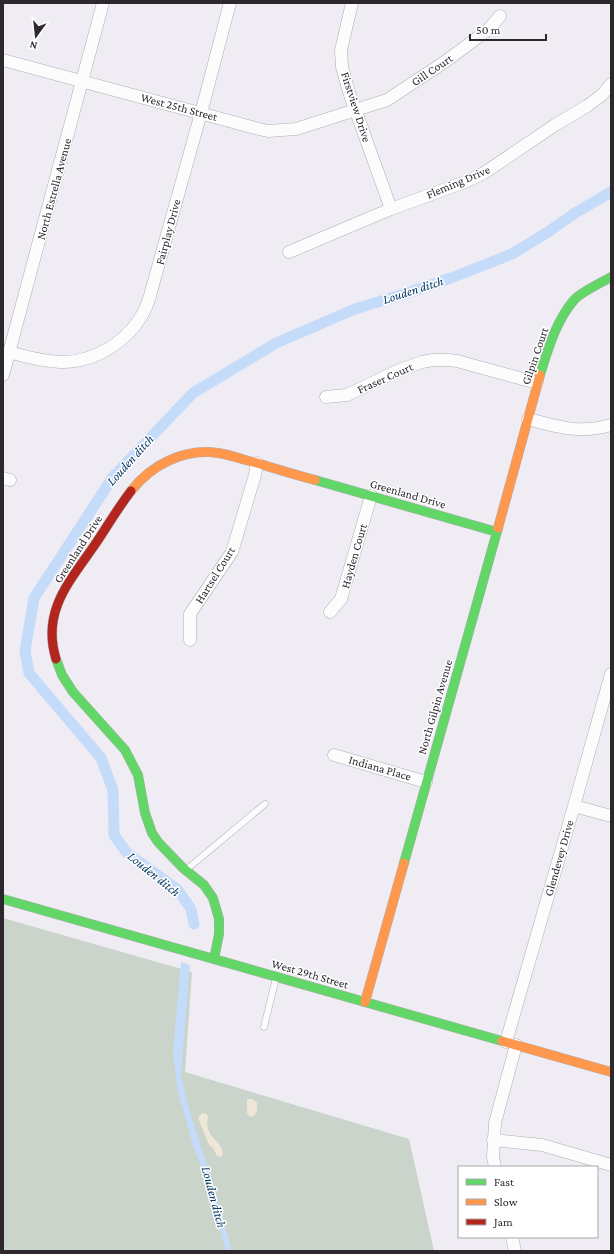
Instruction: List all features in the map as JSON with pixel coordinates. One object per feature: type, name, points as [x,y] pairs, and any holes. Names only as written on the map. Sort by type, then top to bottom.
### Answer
[{"type":"street","name":"North Estrella Avenue","points":[[3,375],[103,3]]},
{"type":"street","name":"Fairplay Drive","points":[[9,352],[51,361],[76,361],[89,358],[116,343],[128,333],[138,321],[146,307],[151,292],[230,3]]},
{"type":"street","name":"Firstview Drive","points":[[352,3],[341,50],[342,67],[355,110],[391,209]]},
{"type":"street","name":"Gill Court","points":[[355,110],[373,105],[394,96],[490,29],[500,16]]},
{"type":"street","name":"West 25th Street","points":[[3,60],[268,131],[296,129],[355,110]]},
{"type":"street","name":"Fleming Drive","points":[[289,252],[391,209],[465,182],[484,173],[555,125],[587,106],[602,95],[611,84]]},
{"type":"street","name":"Gilpin Court","points":[[528,419],[537,383],[557,328],[575,299],[611,277]]},
{"type":"street","name":"Fraser Court","points":[[326,398],[347,395],[403,368],[433,360],[457,361],[537,383]]},
{"type":"street","points":[[528,419],[558,427],[578,430],[601,428],[611,425]]},
{"type":"street","name":"North Gilpin Avenue","points":[[365,1002],[528,419]]},
{"type":"street","name":"Greenland Drive","points":[[214,959],[219,934],[219,919],[216,905],[209,891],[158,842],[152,833],[145,814],[138,774],[125,750],[66,682],[62,674],[54,648],[54,615],[58,602],[67,586],[123,503],[143,477],[160,464],[173,458],[199,452],[209,451],[220,453],[497,532]]},
{"type":"street","name":"Hartsel Court","points":[[190,640],[190,614],[232,552],[257,464]]},
{"type":"street","name":"Hayden Court","points":[[330,612],[341,599],[371,496]]},
{"type":"street","name":"Glendevey Drive","points":[[495,1166],[493,1157],[495,1122],[511,1044],[574,806],[611,674]]},
{"type":"street","name":"Indiana Place","points":[[334,755],[426,782]]},
{"type":"street","points":[[574,806],[611,816]]},
{"type":"street","name":"West 29th Street","points":[[3,899],[611,1072]]},
{"type":"street","points":[[494,1140],[542,1145],[611,1165]]},
{"type":"street","points":[[512,1238],[515,1251]]},
{"type":"lane","points":[[186,870],[265,804]]},
{"type":"lane","points":[[264,1027],[276,977]]},
{"type":"shaded area","points":[[3,918],[192,972],[185,1072],[409,1139],[434,1251],[3,1251]]},
{"type":"sand","points":[[247,1099],[253,1099],[257,1103],[257,1110],[254,1116],[250,1117],[247,1113]]},
{"type":"sand","points":[[202,1113],[207,1114],[208,1129],[211,1136],[219,1144],[222,1150],[223,1153],[221,1157],[217,1156],[213,1148],[209,1145],[198,1118]]},
{"type":"water","points":[[181,962],[190,965],[181,1075],[188,1106],[214,1187],[232,1251],[226,1251],[207,1181],[194,1149],[177,1088],[173,1052]]},
{"type":"waterway","name":"Louden ditch","points":[[194,924],[191,909],[178,890],[127,853],[114,835],[113,790],[101,758],[29,673],[25,651],[34,598],[113,477],[193,393],[276,343],[355,309],[451,278],[512,254],[575,213],[611,192]]},
{"type":"traffic: fast","points":[[540,375],[557,326],[568,308],[581,294],[611,277]]},
{"type":"traffic: fast","points":[[315,480],[497,532]]},
{"type":"traffic: fast","points":[[404,863],[498,528]]},
{"type":"traffic: fast","points":[[56,659],[62,675],[73,692],[125,750],[138,775],[145,813],[152,833],[158,842],[183,868],[204,885],[213,898],[219,919],[219,934],[214,959]]},
{"type":"traffic: fast","points":[[3,899],[502,1041]]},
{"type":"traffic: slow","points":[[498,528],[540,375]]},
{"type":"traffic: slow","points":[[131,491],[148,473],[169,460],[193,453],[205,452],[228,455],[315,480]]},
{"type":"traffic: slow","points":[[365,1002],[404,863]]},
{"type":"traffic: slow","points":[[502,1041],[611,1072]]},
{"type":"traffic: jam","points":[[56,659],[52,641],[52,625],[55,611],[61,596],[68,583],[131,491]]}]
